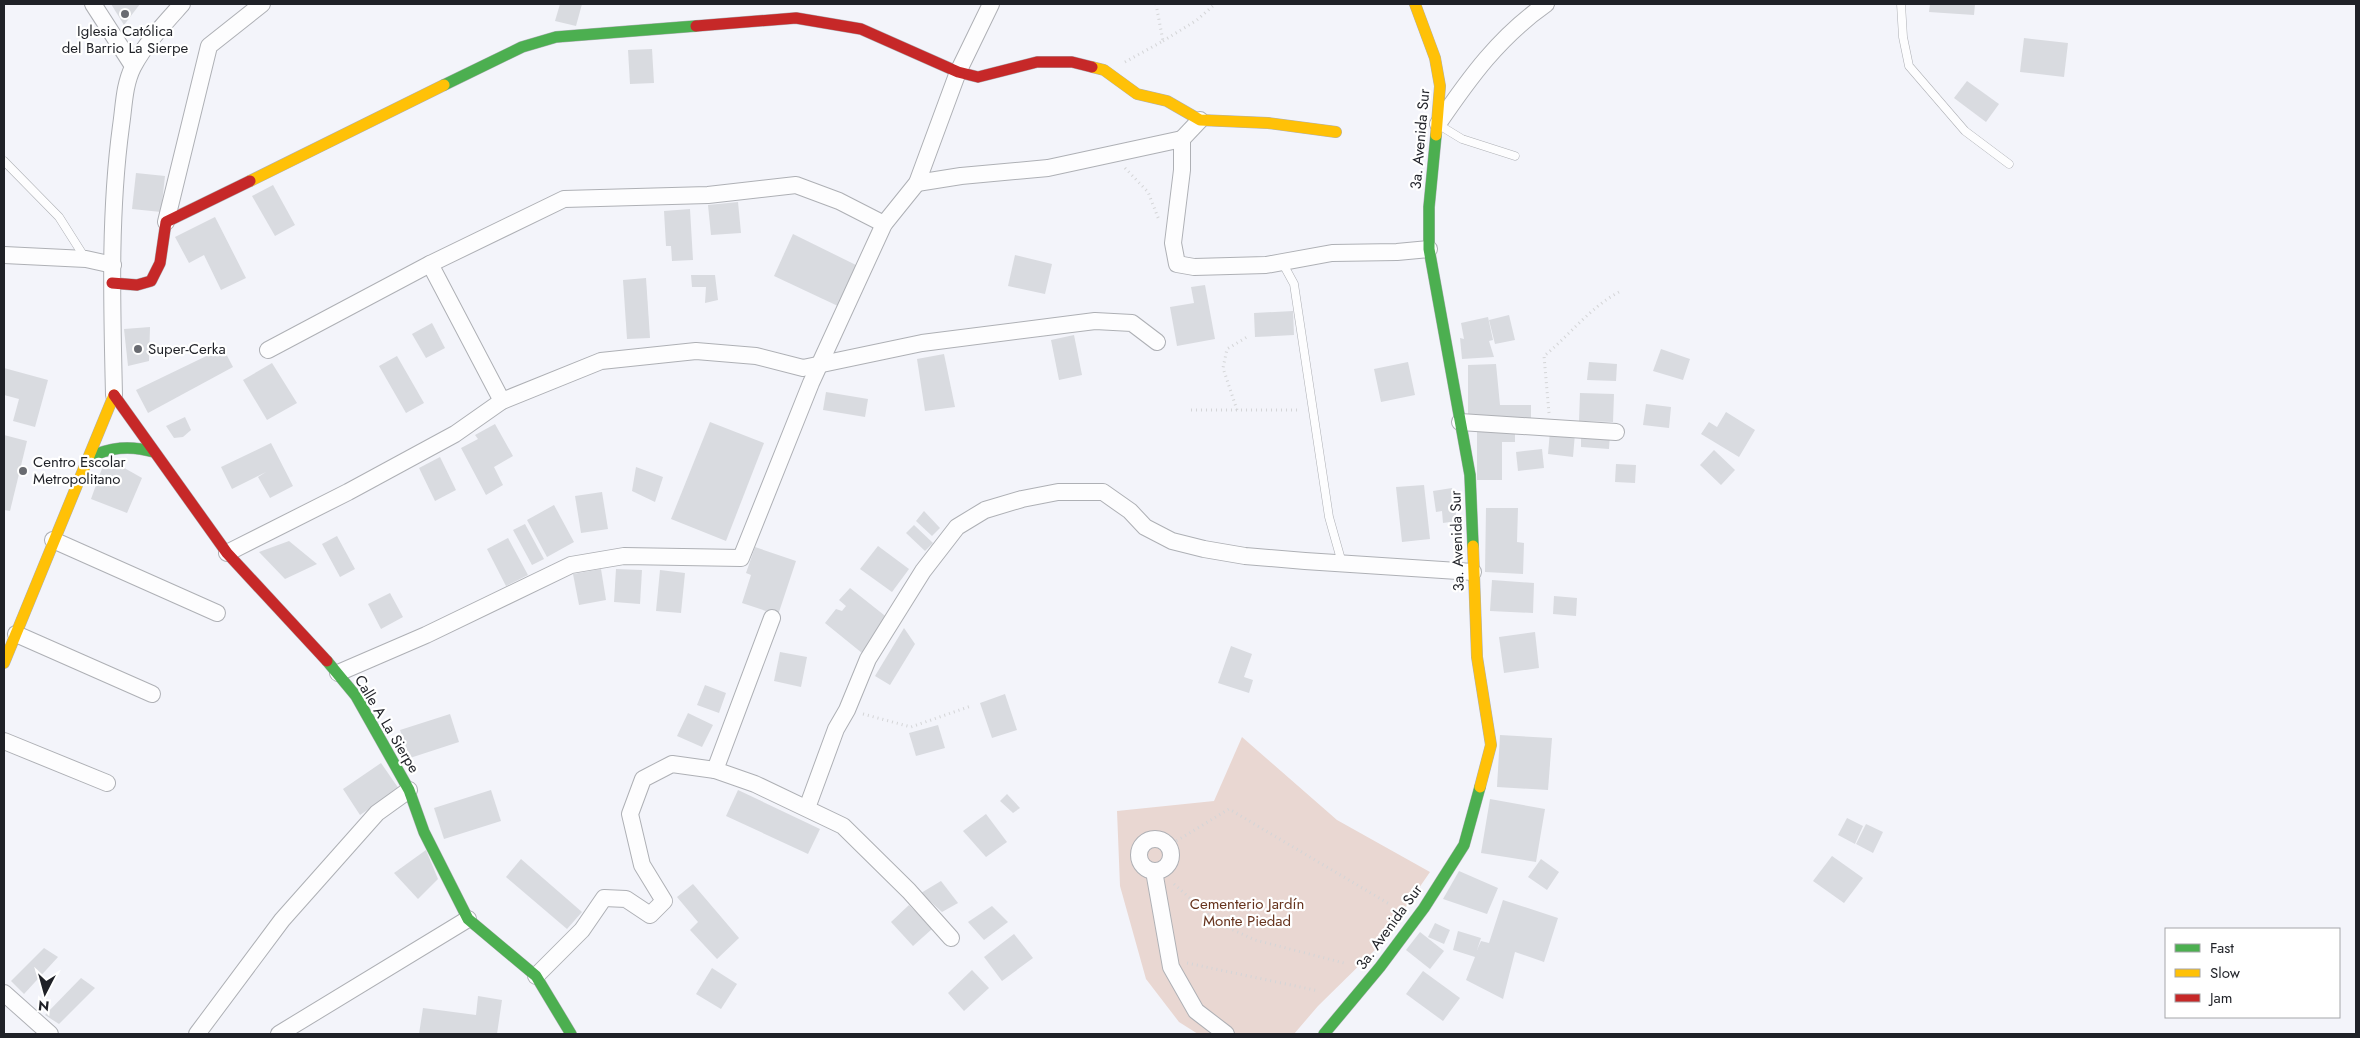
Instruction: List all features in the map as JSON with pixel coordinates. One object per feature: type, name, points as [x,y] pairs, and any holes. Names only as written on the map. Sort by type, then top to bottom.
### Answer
[{"type":"street","points":[[93,4],[133,66]]},
{"type":"street","points":[[4,663],[114,395],[112,264],[116,165],[127,83],[133,66],[154,36],[182,4]]},
{"type":"street","points":[[112,283],[140,284],[150,282],[157,276],[166,222],[209,46],[262,4]]},
{"type":"street","points":[[338,673],[426,635],[571,566],[624,556],[741,558],[811,382],[884,224],[917,183],[958,72],[991,4]]},
{"type":"street","name":"3a. Avenida Sur","points":[[1324,1034],[1380,968],[1424,908],[1464,845],[1492,745],[1477,657],[1470,475],[1429,249],[1429,207],[1440,86],[1435,58],[1415,4]]},
{"type":"street","points":[[1438,124],[1467,80],[1518,24],[1546,4]]},
{"type":"street","points":[[166,222],[522,46],[556,37],[796,18],[861,29],[958,72],[978,77],[1037,62],[1072,62],[1104,70],[1137,94],[1166,102],[1200,120],[1250,121],[1336,132]]},
{"type":"street","points":[[917,183],[961,176],[1048,168],[1182,139],[1200,120]]},
{"type":"street","points":[[1182,139],[1182,170],[1173,243],[1177,264],[1194,267],[1266,265],[1332,253],[1397,252],[1429,249]]},
{"type":"street","points":[[268,350],[430,264],[564,200],[708,195],[796,185],[839,201],[884,224]]},
{"type":"street","points":[[4,255],[86,259],[112,264]]},
{"type":"street","points":[[430,264],[502,401]]},
{"type":"street","points":[[227,553],[348,492],[455,434],[502,401],[601,361],[696,351],[756,356],[804,368],[922,343],[1095,321],[1132,323],[1157,342]]},
{"type":"street","name":"Calle A La Sierpe","points":[[114,395],[227,553],[338,673],[356,696],[409,790],[424,832],[468,919],[536,976],[570,1034]]},
{"type":"street","points":[[1460,422],[1616,432]]},
{"type":"street","points":[[88,458],[103,450],[120,446],[137,447],[154,452]]},
{"type":"street","points":[[807,808],[836,729],[847,710],[868,659],[923,571],[957,528],[985,510],[1022,499],[1058,492],[1103,492],[1130,511],[1145,527],[1172,541],[1244,556],[1473,572]]},
{"type":"street","points":[[53,540],[216,613]]},
{"type":"street","points":[[715,770],[772,618]]},
{"type":"street","points":[[16,634],[152,694]]},
{"type":"street","points":[[4,741],[107,783]]},
{"type":"street","points":[[536,976],[582,930],[604,898],[626,899],[650,914],[664,901],[642,865],[630,814],[642,779],[672,764],[715,770],[755,784],[843,826],[909,891],[951,938]]},
{"type":"street","points":[[197,1034],[288,914],[377,813],[409,790]]},
{"type":"street","points":[[1154,840],[1168,846],[1170,861],[1157,871],[1144,867],[1140,858],[1145,843],[1154,840]]},
{"type":"street","points":[[1157,871],[1171,967],[1196,1011],[1226,1034]]},
{"type":"street","points":[[279,1034],[468,919]]},
{"type":"street","points":[[4,993],[50,1034]]},
{"type":"lane","points":[[1901,4],[1903,37],[1909,66],[1965,131],[2009,164]]},
{"type":"lane","points":[[1438,124],[1462,139],[1515,156]]},
{"type":"lane","points":[[4,161],[58,217],[86,259]]},
{"type":"lane","points":[[1282,262],[1294,284],[1311,410],[1329,517],[1342,563]]},
{"type":"path","points":[[1156,4],[1163,41]]},
{"type":"path","points":[[1104,70],[1128,60],[1163,41],[1197,20],[1215,4]]},
{"type":"path","points":[[1111,154],[1148,192],[1158,220],[1175,228]]},
{"type":"path","points":[[1550,427],[1544,356],[1565,339],[1602,300],[1621,291]]},
{"type":"path","points":[[1237,410],[1222,368],[1227,349],[1247,337]]},
{"type":"path","points":[[1191,410],[1311,410]]},
{"type":"path","points":[[847,710],[911,727],[971,706]]},
{"type":"path","points":[[1168,846],[1229,809],[1391,905]]},
{"type":"path","points":[[1157,871],[1218,923],[1255,940],[1344,963]]},
{"type":"path","points":[[1169,960],[1319,991]]},
{"type":"green space","name":"Cementerio Jardín Monte Piedad","points":[[1242,737],[1337,820],[1430,872],[1379,946],[1318,1006],[1294,1034],[1198,1034],[1179,1022],[1146,979],[1120,886],[1117,811],[1214,801]]},
{"type":"building","name":"Iglesia Católica del Barrio La Sierpe","points":[[111,4],[140,4],[124,25]]},
{"type":"building","points":[[560,4],[582,4],[576,26],[555,21]]},
{"type":"building","points":[[1930,4],[1975,4],[1974,15],[1929,12]]},
{"type":"building","points":[[2024,38],[2068,43],[2064,77],[2020,72]]},
{"type":"building","points":[[652,49],[654,83],[630,84],[628,50]]},
{"type":"building","points":[[1967,81],[1999,104],[1986,122],[1954,98]]},
{"type":"building","points":[[136,173],[165,176],[161,212],[132,209]]},
{"type":"building","points":[[273,185],[295,225],[275,236],[252,196]]},
{"type":"building","points":[[738,202],[741,233],[711,235],[708,205]]},
{"type":"building","points":[[690,209],[693,260],[672,261],[671,246],[666,246],[664,211]]},
{"type":"building","points":[[215,217],[246,278],[221,290],[204,255],[189,263],[175,237]]},
{"type":"building","points":[[793,234],[858,266],[840,307],[774,276]]},
{"type":"building","points":[[1015,255],[1052,264],[1045,294],[1008,286]]},
{"type":"building","points":[[691,275],[715,275],[718,300],[705,303],[706,287],[692,287]]},
{"type":"building","points":[[646,278],[650,338],[627,339],[623,280]]},
{"type":"building","points":[[1205,285],[1215,339],[1177,346],[1170,307],[1194,303],[1191,287]]},
{"type":"building","points":[[1293,311],[1294,335],[1255,337],[1254,313]]},
{"type":"building","points":[[1509,315],[1515,340],[1495,344],[1489,320]]},
{"type":"building","points":[[1488,317],[1493,340],[1489,341],[1494,357],[1462,359],[1460,338],[1464,339],[1461,323]]},
{"type":"building","points":[[432,323],[445,348],[426,358],[412,334]]},
{"type":"building","points":[[150,327],[149,361],[128,366],[124,329]]},
{"type":"building","points":[[1074,335],[1082,375],[1059,380],[1051,340]]},
{"type":"building","points":[[223,348],[233,367],[148,413],[136,390]]},
{"type":"building","points":[[1661,349],[1690,359],[1683,380],[1653,371]]},
{"type":"building","points":[[944,354],[955,407],[925,411],[917,359]]},
{"type":"building","points":[[397,356],[424,403],[406,413],[379,366]]},
{"type":"building","points":[[1408,362],[1415,395],[1381,402],[1374,369]]},
{"type":"building","points":[[1589,362],[1617,364],[1616,381],[1587,380]]},
{"type":"building","points":[[272,363],[297,403],[267,420],[243,380]]},
{"type":"building","points":[[1496,364],[1500,405],[1531,405],[1531,421],[1468,422],[1468,365]]},
{"type":"building","points":[[4,368],[48,380],[35,427],[13,421],[19,399],[4,395]]},
{"type":"building","points":[[826,392],[868,399],[865,417],[823,410]]},
{"type":"building","points":[[1580,393],[1614,394],[1613,422],[1579,421]]},
{"type":"building","points":[[1646,404],[1671,407],[1669,428],[1643,425]]},
{"type":"building","points":[[1726,412],[1755,430],[1739,457],[1701,434],[1709,422],[1717,427]]},
{"type":"building","points":[[185,417],[191,430],[183,437],[174,438],[166,426]]},
{"type":"building","points":[[710,422],[764,443],[726,541],[671,519]]},
{"type":"building","points":[[495,424],[513,456],[494,467],[503,485],[486,495],[461,448],[478,439],[475,435]]},
{"type":"building","points":[[1477,429],[1515,429],[1515,442],[1502,442],[1502,480],[1477,480]]},
{"type":"building","points":[[1550,431],[1575,433],[1573,457],[1548,454]]},
{"type":"building","points":[[1581,433],[1610,434],[1609,449],[1581,447]]},
{"type":"building","points":[[4,435],[27,441],[10,511],[4,510]]},
{"type":"building","points":[[271,443],[293,486],[270,498],[258,477],[266,472],[232,489],[221,467]]},
{"type":"building","points":[[1542,449],[1544,468],[1518,471],[1516,452]]},
{"type":"building","points":[[1714,450],[1735,470],[1721,485],[1700,465]]},
{"type":"building","points":[[440,457],[456,490],[435,501],[419,468]]},
{"type":"building","points":[[112,461],[142,478],[127,513],[91,499],[104,463]]},
{"type":"building","points":[[1616,464],[1636,465],[1635,483],[1615,482]]},
{"type":"building","points":[[636,467],[663,477],[655,502],[632,491]]},
{"type":"building","points":[[1424,485],[1430,539],[1402,542],[1396,487]]},
{"type":"building","points":[[1452,488],[1457,521],[1443,523],[1442,511],[1436,512],[1433,491]]},
{"type":"building","points":[[602,492],[608,529],[581,533],[575,496]]},
{"type":"building","points":[[554,505],[574,542],[547,557],[527,520]]},
{"type":"building","points":[[1486,508],[1518,508],[1517,542],[1524,543],[1523,574],[1485,572]]},
{"type":"building","points":[[924,511],[940,528],[932,536],[916,521]]},
{"type":"building","points":[[525,524],[544,559],[532,565],[513,530]]},
{"type":"building","points":[[914,525],[933,543],[925,551],[906,533]]},
{"type":"building","points":[[337,536],[355,569],[340,577],[322,544]]},
{"type":"building","points":[[508,538],[528,575],[506,586],[487,549]]},
{"type":"building","points":[[289,541],[317,564],[285,579],[259,552]]},
{"type":"building","points":[[878,546],[909,569],[892,592],[860,569]]},
{"type":"building","points":[[755,547],[796,561],[778,615],[742,603],[751,575],[746,573]]},
{"type":"building","points":[[601,569],[606,600],[579,605],[573,574]]},
{"type":"building","points":[[616,569],[642,570],[640,604],[614,602]]},
{"type":"building","points":[[660,570],[685,573],[681,613],[656,611]]},
{"type":"building","points":[[1492,580],[1534,583],[1533,613],[1490,611]]},
{"type":"building","points":[[850,588],[889,619],[862,653],[825,623],[836,609],[842,611],[846,606],[839,600]]},
{"type":"building","points":[[390,593],[403,617],[381,629],[368,604]]},
{"type":"building","points":[[1554,596],[1577,598],[1576,616],[1553,614]]},
{"type":"building","points":[[904,628],[915,644],[890,685],[875,676]]},
{"type":"building","points":[[1535,632],[1539,668],[1504,673],[1499,637]]},
{"type":"building","points":[[1231,646],[1252,654],[1244,677],[1253,680],[1249,693],[1218,683]]},
{"type":"building","points":[[780,652],[807,657],[801,687],[774,681]]},
{"type":"building","points":[[705,685],[726,693],[719,713],[697,705]]},
{"type":"building","points":[[1005,694],[1017,730],[992,738],[980,703]]},
{"type":"building","points":[[688,713],[713,725],[702,747],[677,736]]},
{"type":"building","points":[[450,714],[459,742],[410,758],[400,730]]},
{"type":"building","points":[[938,725],[945,748],[916,756],[909,733]]},
{"type":"building","points":[[1500,735],[1552,738],[1548,790],[1497,787]]},
{"type":"building","points":[[381,763],[399,789],[360,815],[343,789]]},
{"type":"building","points":[[491,790],[501,821],[444,839],[434,808]]},
{"type":"building","points":[[738,790],[820,829],[808,854],[726,816]]},
{"type":"building","points":[[1007,794],[1020,808],[1013,813],[1000,801]]},
{"type":"building","points":[[1490,799],[1545,809],[1536,862],[1481,853]]},
{"type":"building","points":[[986,814],[1007,842],[986,857],[963,831]]},
{"type":"building","points":[[1847,818],[1863,826],[1855,844],[1838,835]]},
{"type":"building","points":[[1866,824],[1883,832],[1873,853],[1856,844]]},
{"type":"building","points":[[426,850],[438,879],[418,899],[394,873]]},
{"type":"building","points":[[1832,856],[1863,878],[1844,903],[1813,881]]},
{"type":"building","points":[[521,859],[582,912],[567,929],[506,877]]},
{"type":"building","points":[[1541,859],[1559,872],[1547,890],[1528,877]]},
{"type":"building","points":[[1459,871],[1498,888],[1487,914],[1443,899]]},
{"type":"building","points":[[941,881],[958,903],[942,912],[921,893]]},
{"type":"building","points":[[693,884],[739,938],[717,959],[690,930],[698,922],[677,897]]},
{"type":"building","points":[[1503,900],[1558,918],[1544,962],[1515,952],[1503,999],[1466,980],[1475,957],[1453,950],[1458,931],[1481,938],[1477,950],[1481,941],[1489,943]]},
{"type":"building","points":[[909,905],[932,929],[913,946],[891,922]]},
{"type":"building","points":[[992,906],[1008,922],[984,940],[968,922]]},
{"type":"building","points":[[1435,923],[1450,930],[1444,944],[1428,937]]},
{"type":"building","points":[[1420,932],[1444,951],[1430,969],[1406,950]]},
{"type":"building","points":[[1014,934],[1033,958],[1002,981],[984,957]]},
{"type":"building","points":[[44,948],[58,957],[24,994],[11,981]]},
{"type":"building","points":[[712,968],[737,984],[721,1009],[696,994]]},
{"type":"building","points":[[972,970],[989,988],[964,1011],[948,993]]},
{"type":"building","points":[[1423,971],[1460,998],[1443,1021],[1406,994]]},
{"type":"building","points":[[81,978],[95,988],[59,1024],[45,1015]]},
{"type":"building","points":[[478,996],[502,1000],[497,1034],[419,1034],[423,1008],[476,1015]]},
{"type":"traffic: fast","points":[[444,85],[522,47],[556,37],[696,26]]},
{"type":"traffic: fast","points":[[1436,135],[1429,207],[1429,249],[1470,475],[1473,546]]},
{"type":"traffic: fast","points":[[88,458],[104,451],[120,448],[137,448],[154,452]]},
{"type":"traffic: fast","points":[[327,661],[356,696],[409,790],[424,832],[468,919],[536,976],[571,1034]]},
{"type":"traffic: fast","points":[[1324,1034],[1380,967],[1424,908],[1464,845],[1480,787]]},
{"type":"traffic: slow","points":[[1415,4],[1435,58],[1440,86],[1436,135]]},
{"type":"traffic: slow","points":[[1092,67],[1104,70],[1137,94],[1167,101],[1200,120],[1268,123],[1336,132]]},
{"type":"traffic: slow","points":[[250,181],[444,85]]},
{"type":"traffic: slow","points":[[4,663],[114,395]]},
{"type":"traffic: slow","points":[[1473,546],[1477,657],[1491,745],[1480,787]]},
{"type":"traffic: jam","points":[[696,26],[796,18],[861,29],[958,72],[978,77],[1037,62],[1072,62],[1092,67]]},
{"type":"traffic: jam","points":[[112,283],[137,285],[151,281],[160,263],[166,222],[250,181]]},
{"type":"traffic: jam","points":[[114,395],[227,553],[327,661]]},
{"type":"place","name":"Iglesia Católica del Barrio La Sierpe","points":[[125,14]]},
{"type":"place","name":"Super-Cerka","points":[[138,349]]},
{"type":"place","name":"Centro Escolar Metropolitano","points":[[23,471]]}]
